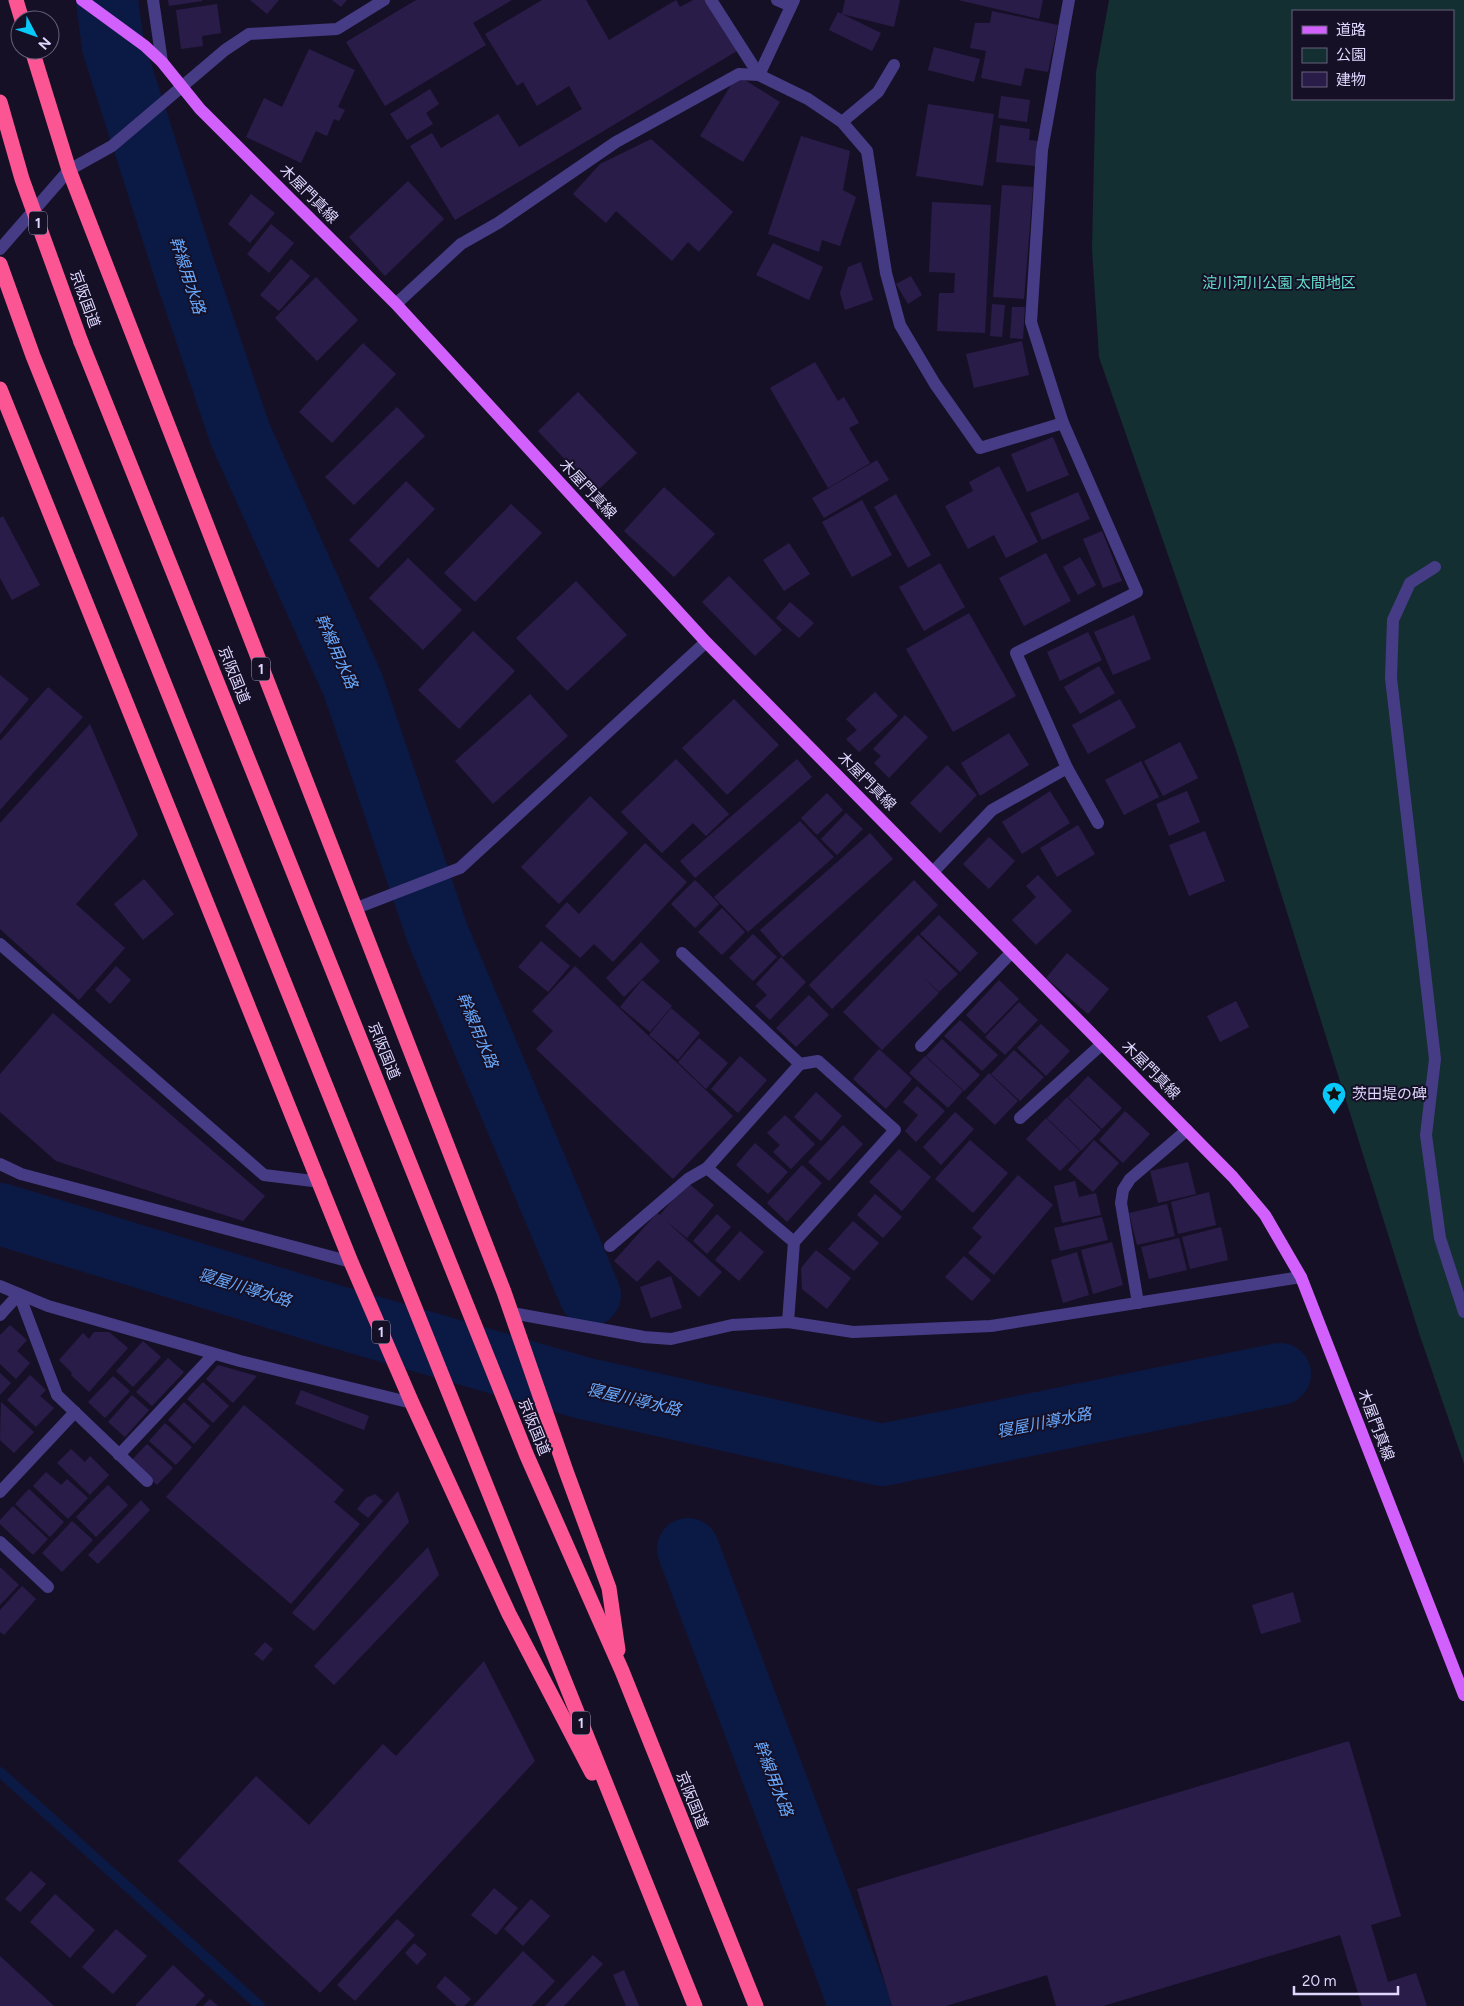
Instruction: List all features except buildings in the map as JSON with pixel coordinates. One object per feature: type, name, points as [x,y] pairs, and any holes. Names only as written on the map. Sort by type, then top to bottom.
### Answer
[{"type":"highway","name":"1","points":[[35,60],[69,170],[512,1313],[566,1471],[609,1588],[622,1671]]},
{"type":"highway","name":"京阪国道","points":[[0,102],[22,180],[81,342],[527,1456],[622,1671],[756,2006]]},
{"type":"highway","name":"1","points":[[0,264],[34,356],[695,2006]]},
{"type":"highway","name":"1","points":[[0,389],[351,1262],[412,1403],[509,1614],[629,1844]]},
{"type":"main road","name":"木屋門真線","points":[[82,0],[145,46],[162,62],[200,109],[396,304],[706,642],[1233,1177],[1265,1215],[1301,1277],[1464,1695]]},
{"type":"street","points":[[153,0],[162,62]]},
{"type":"street","points":[[0,249],[69,170],[112,146],[225,50],[249,34],[337,29],[384,0]]},
{"type":"street","points":[[711,0],[759,75]]},
{"type":"street","points":[[759,75],[792,3],[777,0]]},
{"type":"street","points":[[1070,0],[1042,150],[1031,322],[1063,424],[1137,592],[1016,652],[1067,768],[1098,823]]},
{"type":"street","points":[[842,122],[878,92],[894,65]]},
{"type":"street","points":[[396,304],[461,244],[498,223],[616,142],[739,74],[759,75],[808,100],[842,122],[867,151],[886,273],[900,325],[935,384],[980,448],[1063,424]]},
{"type":"street","points":[[1435,567],[1410,583],[1393,620],[1391,678],[1435,1059],[1426,1135],[1440,1238],[1464,1312]]},
{"type":"street","points":[[354,909],[460,868],[706,642]]},
{"type":"street","points":[[933,872],[992,810],[1067,768]]},
{"type":"street","points":[[0,944],[264,1175],[320,1182]]},
{"type":"street","points":[[920,1046],[1012,952]]},
{"type":"street","points":[[682,953],[800,1064]]},
{"type":"street","points":[[1020,1118],[1102,1044]]},
{"type":"street","points":[[610,1246],[688,1179],[708,1168],[800,1064],[818,1061],[895,1130],[794,1242],[788,1322]]},
{"type":"street","points":[[1138,1303],[1121,1203],[1123,1190],[1130,1180],[1187,1130]]},
{"type":"street","points":[[0,1164],[21,1174],[351,1262]]},
{"type":"street","points":[[708,1168],[794,1242]]},
{"type":"street","points":[[512,1313],[644,1337],[671,1339],[732,1325],[788,1322],[853,1332],[991,1326],[1301,1277]]},
{"type":"street","points":[[0,1286],[48,1306],[214,1354],[412,1403]]},
{"type":"street","points":[[0,1315],[19,1294]]},
{"type":"street","points":[[19,1294],[57,1395],[147,1481]]},
{"type":"street","points":[[120,1455],[214,1354]]},
{"type":"street","points":[[0,1492],[75,1412]]},
{"type":"street","points":[[0,1542],[48,1587]]},
{"type":"green space","name":"淀川河川公園 太間地区","points":[[1109,0],[1464,0],[1464,1464],[1420,1336],[1236,750],[1099,357],[1092,249],[1096,72]]},
{"type":"waterway","name":"幹線用水路","points":[[107,0],[113,46],[183,265],[240,434],[353,685],[438,935],[590,1295]]},
{"type":"waterway","name":"寝屋川導水路","points":[[0,1214],[334,1316],[583,1388],[882,1455],[1280,1374]]},
{"type":"waterway","name":"幹線用水路","points":[[688,1549],[860,2006]]},
{"type":"waterway","points":[[0,1772],[260,2006]]},
{"type":"place","name":"茨田堤の碑","points":[[1334,1115]]}]
